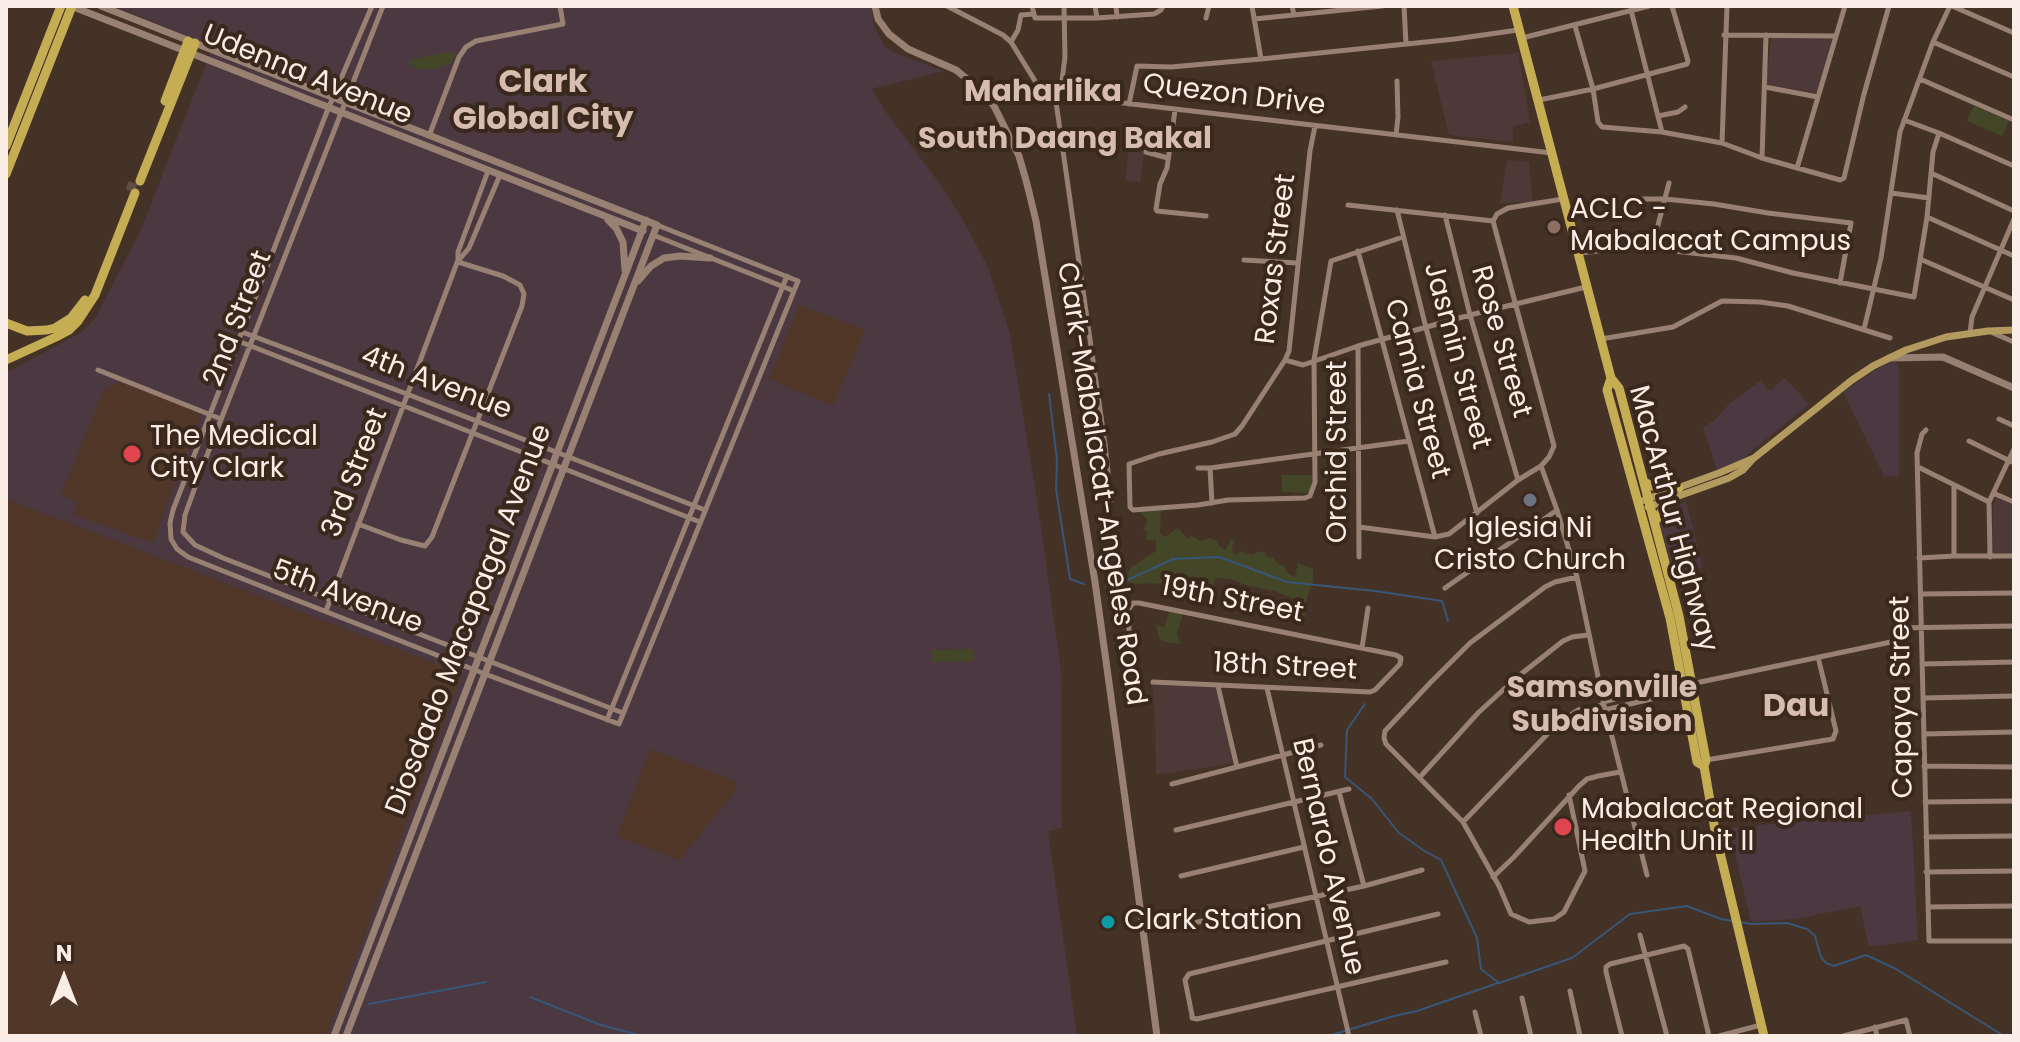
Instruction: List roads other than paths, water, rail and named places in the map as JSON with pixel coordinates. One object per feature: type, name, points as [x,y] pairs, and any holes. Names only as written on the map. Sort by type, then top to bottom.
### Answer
[{"type":"highway","points":[[6,146],[62,12],[72,6]]},
{"type":"highway","name":"MacArthur Highway","points":[[1513,6],[1600,339],[1611,378],[1619,388],[1644,481],[1645,504],[1655,522],[1679,616],[1686,686]]},
{"type":"highway","points":[[6,174],[62,12]]},
{"type":"highway","points":[[137,180],[189,47]]},
{"type":"highway","points":[[6,129],[17,118]]},
{"type":"highway","points":[[6,323],[37,331],[55,328],[71,318],[83,305],[91,289],[132,192],[95,295],[78,321],[69,330],[6,360]]},
{"type":"highway","name":"MacArthur Highway","points":[[1611,378],[1607,390],[1645,504],[1717,838],[1764,1036]]},
{"type":"highway","points":[[1644,481],[1657,488],[1679,488]]},
{"type":"highway","points":[[1655,522],[1672,500]]},
{"type":"main road","name":"Udenna Avenue","points":[[72,6],[333,98],[657,225]]},
{"type":"main road","name":"Udenna Avenue","points":[[101,6],[328,109],[653,235]]},
{"type":"main road","name":"Clark-Mabalacat-Angeles Road","points":[[875,6],[878,19],[889,34],[908,49],[956,70],[983,92],[1007,130],[1023,170],[1036,221],[1095,582],[1157,1036]]},
{"type":"main road","points":[[603,215],[616,228],[623,242],[625,277]]},
{"type":"main road","name":"Diosdado Macapagal Avenue","points":[[334,1036],[646,220]]},
{"type":"main road","name":"Diosdado Macapagal Avenue","points":[[346,1036],[657,225]]},
{"type":"main road","points":[[634,285],[651,266],[664,258],[710,258]]},
{"type":"main road","points":[[1645,504],[1672,500],[1733,476],[1847,384],[1889,358],[1923,344],[1970,333],[2014,330]]},
{"type":"main road","points":[[1889,358],[1943,357],[2014,388]]},
{"type":"main road","points":[[1645,504],[1754,458]]},
{"type":"main road","points":[[393,881],[404,885]]},
{"type":"street","name":"2nd Street","points":[[170,523],[328,109],[372,6]]},
{"type":"street","name":"2nd Street","points":[[188,539],[183,532],[183,524],[202,468],[383,6]]},
{"type":"street","points":[[429,136],[459,57],[466,47],[476,41],[563,24],[560,6]]},
{"type":"street","points":[[947,6],[1003,35],[1011,42],[1040,89],[1058,96]]},
{"type":"street","points":[[1032,6],[1035,18],[1154,14],[1163,6]]},
{"type":"street","points":[[1064,6],[1065,57],[1058,96],[1111,500]]},
{"type":"street","points":[[1095,6],[1097,18]]},
{"type":"street","points":[[1116,6],[1117,17]]},
{"type":"street","points":[[1206,18],[1209,6]]},
{"type":"street","points":[[1252,6],[1261,59]]},
{"type":"street","points":[[1292,6],[1294,15]]},
{"type":"street","points":[[1254,19],[1382,6]]},
{"type":"street","points":[[1404,6],[1406,44]]},
{"type":"street","points":[[1129,104],[1135,67],[1171,67],[1520,34],[1575,26],[1649,6]]},
{"type":"street","points":[[1538,101],[1687,64],[1672,6]]},
{"type":"street","points":[[1722,143],[1727,6]]},
{"type":"street","points":[[1797,168],[1845,6]]},
{"type":"street","points":[[1575,26],[1593,89],[1598,122],[1602,127],[1662,132],[1722,143],[1840,180],[1844,178],[1889,6]]},
{"type":"street","points":[[1864,329],[1881,258],[1897,144],[1933,42],[1951,6],[2014,33]]},
{"type":"street","points":[[1631,10],[1662,132]]},
{"type":"street","points":[[1011,42],[1021,15],[1034,14]]},
{"type":"street","points":[[1724,35],[1836,36]]},
{"type":"street","points":[[1762,158],[1766,35]]},
{"type":"street","points":[[1933,42],[2014,77]]},
{"type":"street","points":[[1920,79],[2014,120]]},
{"type":"street","points":[[1396,135],[1397,81]]},
{"type":"street","points":[[1765,87],[1818,97]]},
{"type":"street","name":"Quezon Drive","points":[[1058,96],[1552,153]]},
{"type":"street","points":[[1658,116],[1678,112],[1685,107]]},
{"type":"street","points":[[1175,110],[1157,211],[1206,216]]},
{"type":"street","points":[[1904,120],[2014,166]]},
{"type":"street","name":"Roxas Street","points":[[1212,503],[1133,510],[1130,507],[1128,466],[1159,454],[1235,434],[1285,360],[1289,351],[1315,126]]},
{"type":"street","points":[[1578,253],[1639,247],[1736,258],[1914,297],[1927,217],[1933,152],[1939,133]]},
{"type":"street","points":[[1146,152],[1168,158]]},
{"type":"street","name":"3rd Street","points":[[326,611],[458,261],[458,252],[488,171]]},
{"type":"street","points":[[1931,173],[2014,211]]},
{"type":"street","name":"3rd Street","points":[[458,261],[469,248],[500,175]]},
{"type":"street","points":[[1652,248],[1669,183]]},
{"type":"street","points":[[1891,193],[1929,198]]},
{"type":"street","points":[[1359,527],[1435,537],[1449,534],[1549,457],[1554,446],[1493,221],[1497,214],[1508,208],[1563,199]]},
{"type":"street","points":[[1640,199],[1714,204],[1852,224],[1840,283]]},
{"type":"street","points":[[1348,205],[1493,221]]},
{"type":"street","name":"Jasmin Street","points":[[1397,210],[1477,513]]},
{"type":"street","name":"Rose Street","points":[[1445,215],[1470,315],[1518,480]]},
{"type":"street","points":[[1927,217],[2014,256]]},
{"type":"street","points":[[1970,333],[1972,317],[2014,219]]},
{"type":"street","name":"Udenna Avenue","points":[[653,235],[794,291],[798,281],[657,225]]},
{"type":"street","points":[[1210,468],[1212,503],[1310,496],[1315,482],[1314,360],[1331,261],[1403,237]]},
{"type":"street","name":"Camia Street","points":[[1358,251],[1435,537]]},
{"type":"street","points":[[1920,259],[2014,300]]},
{"type":"street","points":[[1244,260],[1297,263]]},
{"type":"street","points":[[358,524],[425,546],[432,537],[522,306],[524,294],[520,285],[458,261]]},
{"type":"street","points":[[607,720],[787,276]]},
{"type":"street","points":[[1285,360],[1303,365],[1358,346],[1470,315],[1587,287]]},
{"type":"street","points":[[623,713],[794,291]]},
{"type":"street","points":[[1600,339],[1673,327],[1722,301],[1788,306],[1890,338]]},
{"type":"street","points":[[1988,331],[2014,342]]},
{"type":"street","name":"4th Avenue","points":[[242,332],[705,510]]},
{"type":"street","name":"4th Avenue","points":[[238,341],[700,522]]},
{"type":"street","name":"Orchid Street","points":[[1358,346],[1359,557]]},
{"type":"street","points":[[310,369],[314,359]]},
{"type":"street","points":[[98,370],[221,419]]},
{"type":"street","points":[[1999,419],[2014,426]]},
{"type":"street","name":"Capaya Street","points":[[1926,430],[1917,453],[1929,941],[2014,941]]},
{"type":"street","points":[[1198,468],[1409,441]]},
{"type":"street","points":[[1969,441],[2011,462]]},
{"type":"street","points":[[1990,557],[1989,502],[2011,462],[2014,449]]},
{"type":"street","points":[[191,464],[202,468]]},
{"type":"street","points":[[1541,466],[1577,577],[1604,705],[1647,875]]},
{"type":"street","points":[[1918,467],[1989,502]]},
{"type":"street","points":[[1954,486],[1954,556]]},
{"type":"street","points":[[1993,493],[2014,502]]},
{"type":"street","points":[[1445,588],[1557,510]]},
{"type":"street","name":"5th Avenue","points":[[170,523],[171,539],[177,549],[188,557],[619,724],[623,713],[223,558],[188,539]]},
{"type":"street","points":[[1919,558],[2014,556]]},
{"type":"street","points":[[1569,795],[1585,871],[1564,912],[1554,919],[1529,922],[1511,914],[1463,822],[1386,744],[1384,738],[1385,731],[1470,643],[1545,587],[1577,577]]},
{"type":"street","points":[[1921,594],[2014,593]]},
{"type":"street","name":"19th Street","points":[[1137,683],[1128,610],[1133,603],[1396,655],[1401,660]]},
{"type":"street","points":[[1362,648],[1368,608]]},
{"type":"street","points":[[1463,822],[1558,723],[1578,710],[1891,642],[1896,628],[2014,626]]},
{"type":"street","points":[[1420,777],[1478,713],[1516,678],[1563,641],[1588,635]]},
{"type":"street","points":[[1702,763],[1833,739],[1836,731],[1818,657]]},
{"type":"street","name":"18th Street","points":[[1153,682],[1370,692],[1401,660]]},
{"type":"street","points":[[1922,664],[2014,662]]},
{"type":"street","points":[[1218,686],[1237,767]]},
{"type":"street","name":"Bernardo Avenue","points":[[1267,688],[1348,1032]]},
{"type":"street","points":[[1923,698],[2014,696]]},
{"type":"street","points":[[1924,734],[2014,732]]},
{"type":"street","points":[[1172,784],[1321,745]]},
{"type":"street","points":[[1924,766],[2014,767]]},
{"type":"street","points":[[1493,877],[1587,779],[1620,772]]},
{"type":"street","points":[[1176,830],[1349,789]]},
{"type":"street","points":[[1339,792],[1364,886]]},
{"type":"street","points":[[1925,802],[2014,801]]},
{"type":"street","points":[[1926,837],[2014,836]]},
{"type":"street","points":[[1181,876],[1304,847]]},
{"type":"street","points":[[1189,924],[1364,886],[1422,870]]},
{"type":"street","points":[[1926,872],[2014,871]]},
{"type":"street","points":[[1928,907],[2014,906]]},
{"type":"street","points":[[1438,914],[1189,974],[1185,978],[1192,1018],[1446,962]]},
{"type":"street","points":[[1640,935],[1667,1036]]},
{"type":"street","points":[[1622,1036],[1606,967],[1686,947],[1709,1036]]},
{"type":"street","points":[[1570,991],[1580,1036]]},
{"type":"street","points":[[1522,998],[1531,1036]]},
{"type":"street","points":[[1475,1012],[1481,1036]]},
{"type":"street","points":[[1843,1036],[1865,1033],[1875,1027],[1906,1020],[1910,1036]]},
{"type":"street","points":[[1719,1036],[1762,1025]]},
{"type":"street","points":[[1875,1027],[1877,1036]]},
{"type":"waterway","points":[[1049,394],[1057,460],[1056,489],[1070,579],[1084,584]]},
{"type":"waterway","points":[[1106,586],[1112,587],[1173,559],[1219,557],[1287,582],[1442,601],[1448,621]]},
{"type":"waterway","points":[[1365,704],[1347,730],[1345,777],[1372,799],[1399,833],[1441,860],[1477,938],[1481,969],[1499,983],[1572,958],[1630,914],[1687,906],[1733,921]]},
{"type":"waterway","points":[[1740,922],[1787,923],[1807,929],[1815,936],[1826,963],[1834,966],[1866,955],[1896,969],[2004,1036]]},
{"type":"waterway","points":[[369,1004],[486,982]]},
{"type":"waterway","points":[[1328,1036],[1417,1011],[1498,983]]},
{"type":"waterway","points":[[530,997],[601,1025],[642,1036]]},
{"type":"tunnel","points":[[130,191],[134,179]]},
{"type":"place","name":"ACLC - Mabalacat Campus","points":[[1554,227]]},
{"type":"place","name":"The Medical City Clark","points":[[132,454]]},
{"type":"place","name":"Iglesia Ni Cristo Church","points":[[1530,500]]},
{"type":"place","name":"Mabalacat Regional Health Unit II","points":[[1563,827]]},
{"type":"place","name":"Clark Station","points":[[1108,922]]},
{"type":"district","name":"Maharlika","points":[[1043,93]]},
{"type":"district","name":"Clark Global City","points":[[543,102]]},
{"type":"district","name":"South Daang Bakal","points":[[1065,140]]},
{"type":"district","name":"Samsonville Subdivision","points":[[1602,706]]},
{"type":"district","name":"Dau","points":[[1796,708]]}]
